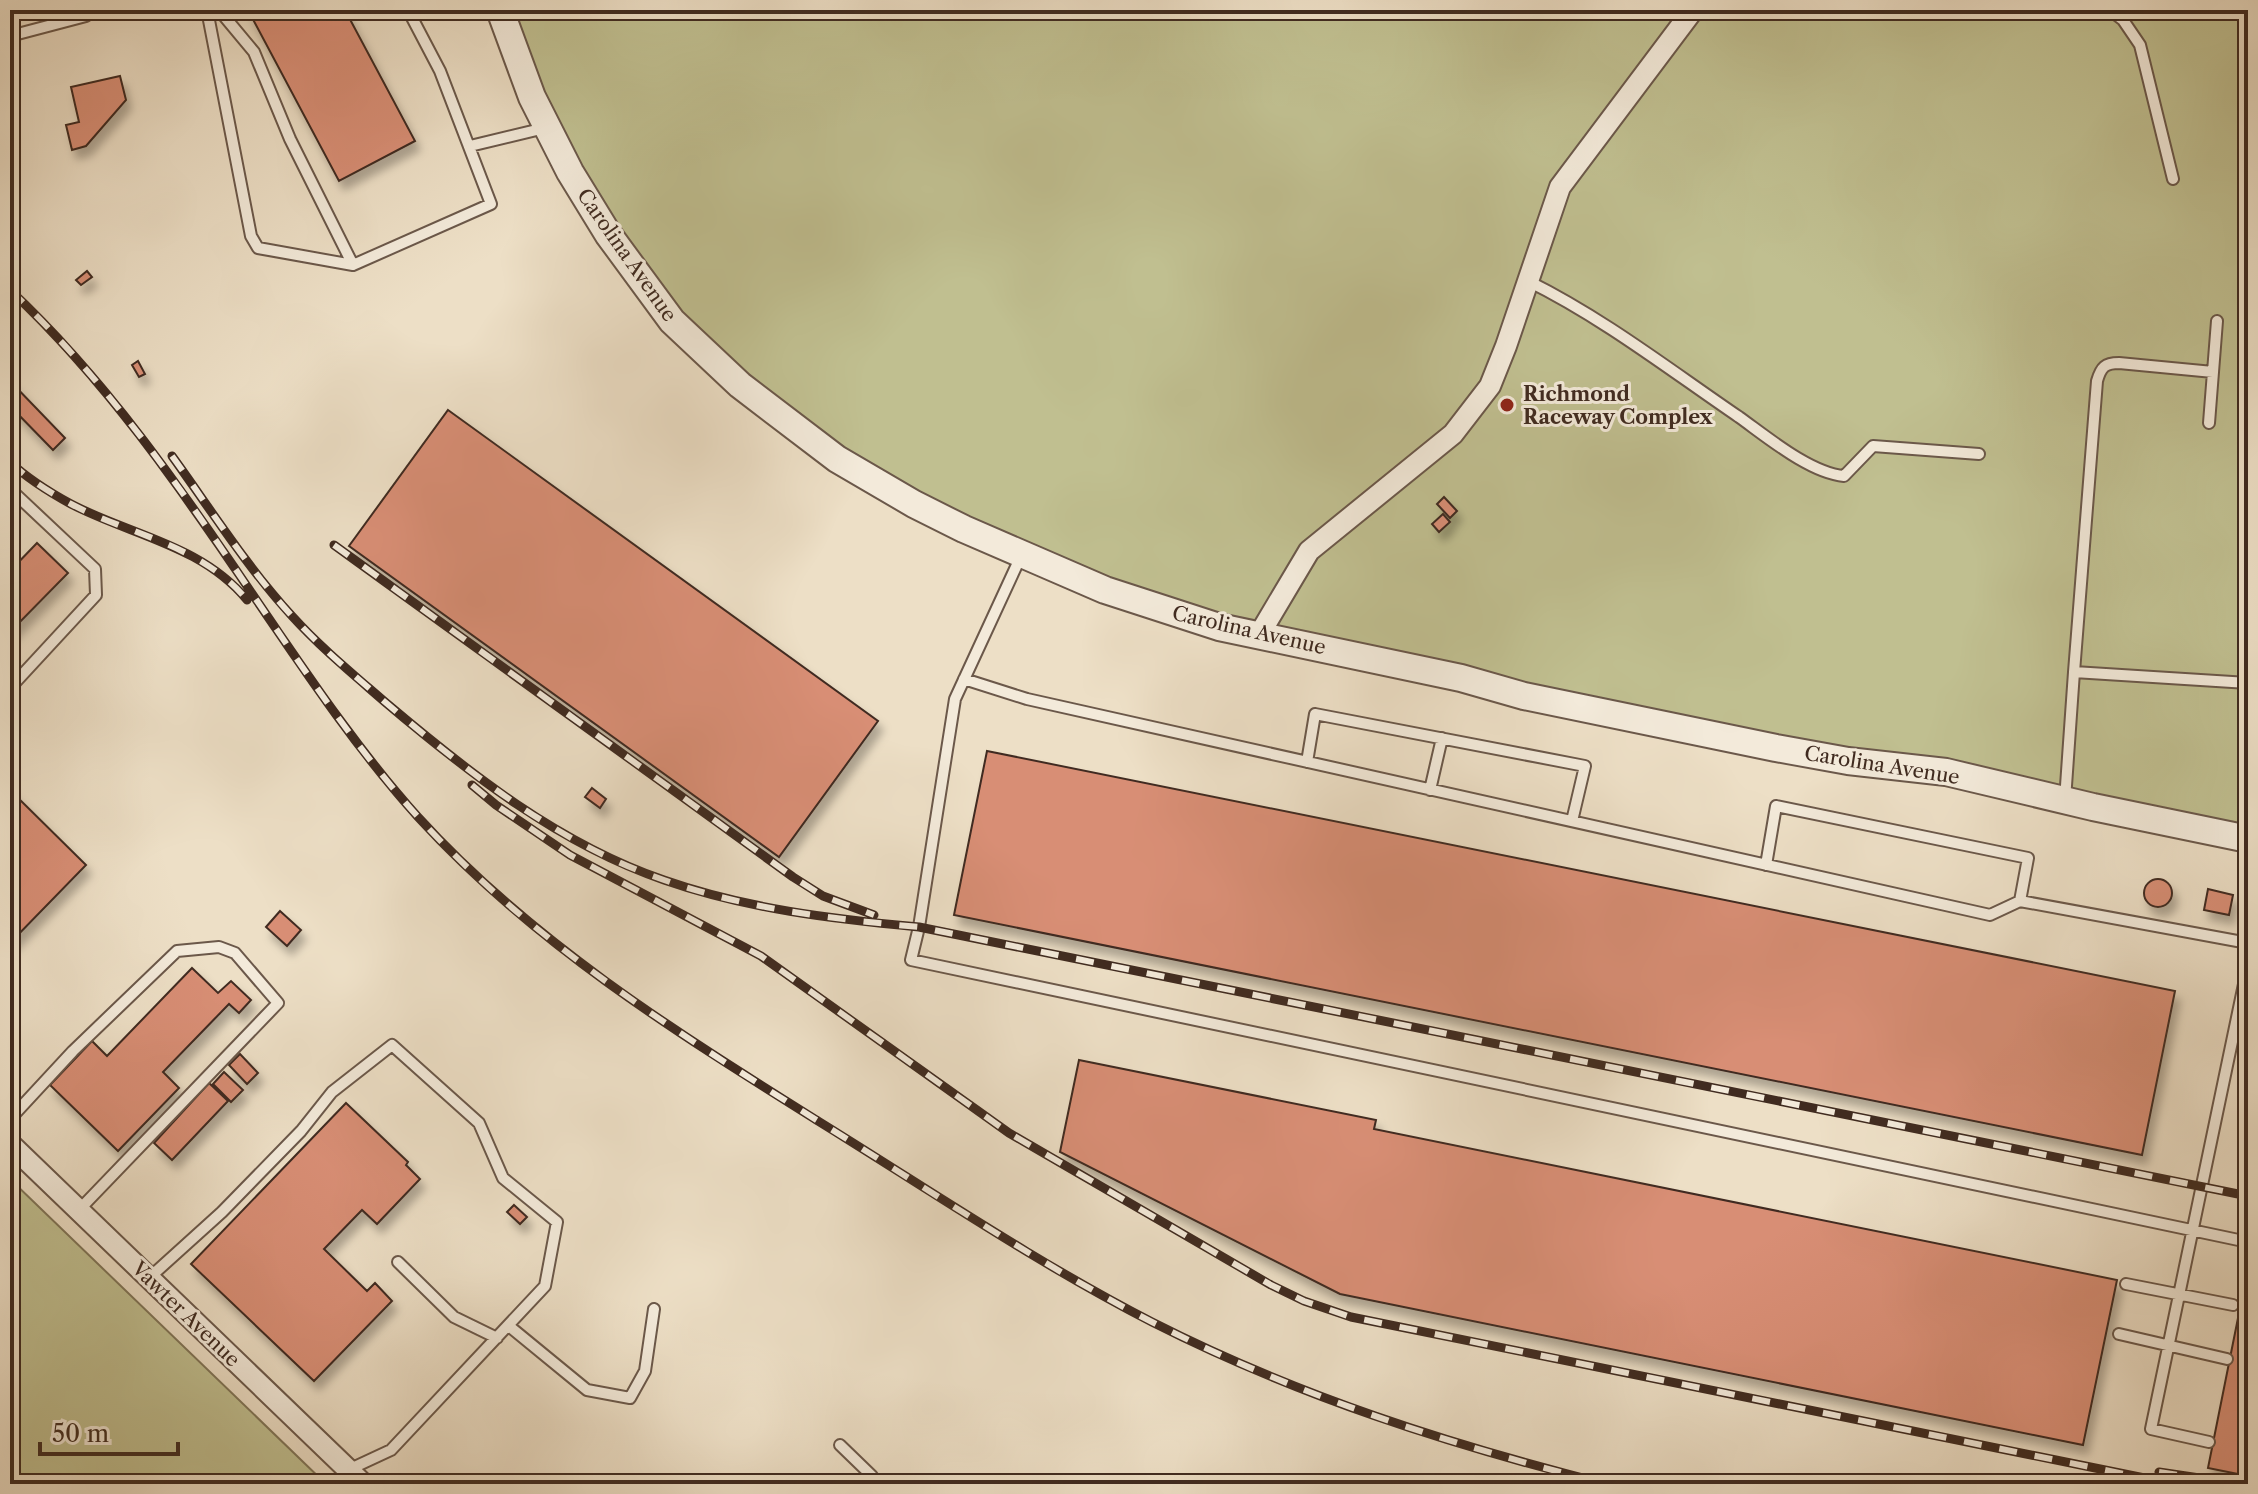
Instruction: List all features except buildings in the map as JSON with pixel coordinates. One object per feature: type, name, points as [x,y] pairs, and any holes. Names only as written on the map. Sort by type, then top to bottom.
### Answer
[{"type":"street","name":"Carolina Avenue","points":[[500,10],[546,128],[591,207],[657,303],[729,375],[837,459],[914,504],[1021,556],[1105,590],[1185,617],[1259,635],[1452,676],[1524,696],[1746,742],[1848,761],[1946,772],[2065,801],[2248,839]]},
{"type":"street","points":[[1259,635],[1309,551],[1453,434],[1490,386],[1560,187],[1693,10]]},
{"type":"street","name":"Vawter Avenue","points":[[10,1144],[356,1477]]},
{"type":"lane","points":[[10,36],[86,16],[92,10]]},
{"type":"lane","points":[[207,10],[251,236],[258,248],[353,265],[491,204],[440,71],[408,10]]},
{"type":"lane","points":[[219,10],[254,52],[290,139],[353,265]]},
{"type":"lane","points":[[2110,10],[2123,20],[2140,45],[2173,179]]},
{"type":"lane","points":[[470,146],[546,128]]},
{"type":"lane","points":[[1528,281],[1570,302],[1828,475],[1844,476],[1873,446],[1979,454]]},
{"type":"lane","points":[[2209,423],[2217,321]]},
{"type":"lane","points":[[2065,801],[2100,369],[2107,363],[2119,363],[2213,372]]},
{"type":"lane","points":[[10,489],[95,569],[96,595],[10,688]]},
{"type":"lane","points":[[1021,556],[955,699],[919,927],[911,960],[2248,1242]]},
{"type":"lane","points":[[2074,672],[2248,683]]},
{"type":"lane","points":[[964,679],[1027,699],[1990,915],[2020,901],[2248,943]]},
{"type":"lane","points":[[1307,762],[1315,714],[1585,766],[1572,821]]},
{"type":"lane","points":[[1430,790],[1442,738]]},
{"type":"lane","points":[[1766,865],[1776,806],[2028,858],[2020,901]]},
{"type":"lane","points":[[10,1119],[73,1051],[177,951],[219,947],[235,953],[278,1003],[79,1210]]},
{"type":"lane","points":[[2209,1442],[2151,1429],[2248,965]]},
{"type":"lane","points":[[149,1278],[222,1212],[301,1131],[332,1092],[392,1045],[479,1123],[503,1178],[557,1222],[545,1286],[391,1450],[356,1477]]},
{"type":"lane","points":[[398,1262],[454,1317],[497,1338]]},
{"type":"lane","points":[[2126,1284],[2233,1305]]},
{"type":"lane","points":[[509,1326],[587,1390],[630,1398],[645,1371],[654,1309]]},
{"type":"lane","points":[[2119,1334],[2227,1359]]},
{"type":"lane","points":[[840,1445],[872,1476],[865,1484]]},
{"type":"shaded area","name":"Richmond Raceway Complex","points":[[500,10],[2248,10],[2248,839],[1259,635],[1021,556],[740,385],[608,234]]},
{"type":"shaded area","points":[[10,1179],[326,1484],[10,1484]]},
{"type":"railway","points":[[10,290],[78,360],[140,435],[332,709],[395,791],[462,862],[557,945],[712,1054],[983,1225],[1152,1322],[1262,1373],[1374,1416],[1606,1484]]},
{"type":"railway","points":[[172,456],[245,558],[292,616],[385,702],[449,755],[552,827],[625,865],[664,880],[758,906],[919,927],[2248,1196]]},
{"type":"railway","points":[[10,462],[39,485],[71,504],[164,543],[209,566],[247,600]]},
{"type":"railway","points":[[334,545],[793,877],[823,896],[874,915]]},
{"type":"railway","points":[[472,785],[570,855],[761,956],[1009,1133],[1271,1285],[1304,1301],[1351,1317],[2174,1484]]},
{"type":"railway","points":[[2159,1472],[2240,1484]]},
{"type":"place","name":"Richmond Raceway Complex","points":[[1507,405]]}]
